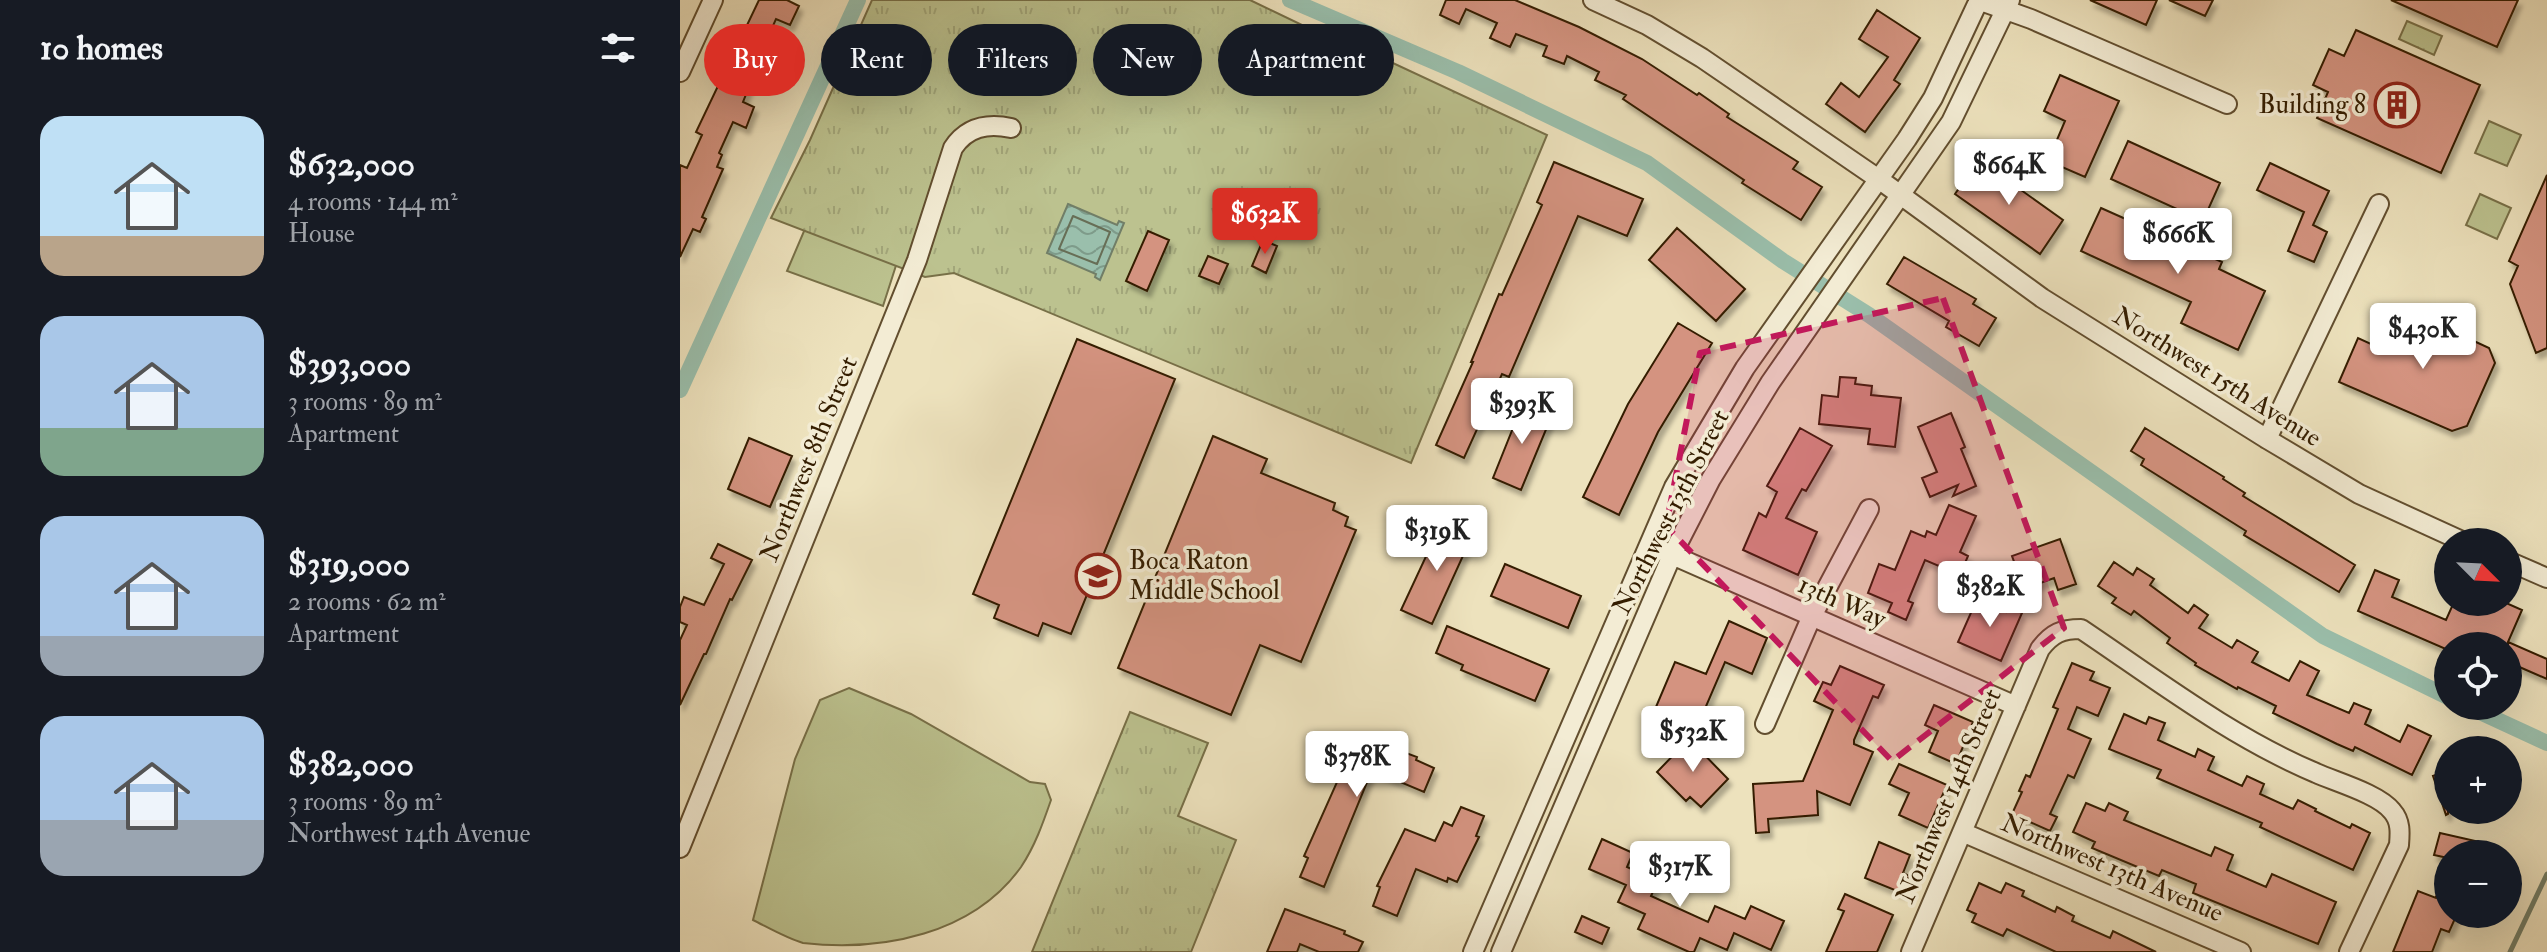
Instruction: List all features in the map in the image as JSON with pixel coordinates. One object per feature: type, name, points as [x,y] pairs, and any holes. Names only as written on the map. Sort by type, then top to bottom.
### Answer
[{"type":"street","points":[[680,72],[713,0]]},
{"type":"street","points":[[1978,0],[2007,5],[2227,104]]},
{"type":"street","name":"Northwest 13th Street","points":[[1473,952],[1674,487],[1745,368],[1880,180],[1933,98],[1978,0]]},
{"type":"street","name":"Northwest 15th Avenue","points":[[1598,1],[1676,41],[1880,180],[2042,298],[2267,439],[2370,499],[2434,528]]},
{"type":"street","name":"Northwest 13th Street","points":[[1501,952],[1672,555],[1740,428],[1902,196],[1958,110],[2007,5]]},
{"type":"street","name":"Northwest 8th Street","points":[[680,848],[917,260],[953,148],[959,138],[979,127],[1011,128]]},
{"type":"street","points":[[2267,439],[2379,204]]},
{"type":"street","points":[[1765,724],[1811,618],[1869,509]]},
{"type":"street","name":"13th Way","points":[[1647,544],[2016,706]]},
{"type":"street","points":[[2522,567],[2547,578]]},
{"type":"street","name":"Northwest 14th Street","points":[[1911,952],[2036,660],[2050,636],[2065,629],[2081,629],[2250,741],[2380,801],[2393,811],[2401,829],[2399,845],[2349,952]]},
{"type":"street","name":"Northwest 13th Avenue","points":[[1962,832],[2241,952]]},
{"type":"highlighted area","points":[[1943,298],[2064,628],[1892,761],[1666,526],[1700,353]]},
{"type":"green space","points":[[872,0],[1250,0],[1300,24],[1218,24],[1218,96],[1394,96],[1394,64],[1547,135],[1411,463],[954,273],[925,277],[771,218],[829,96],[932,96],[932,24],[861,24]]},
{"type":"green space","points":[[2407,21],[2442,36],[2434,55],[2399,39]]},
{"type":"green space","points":[[932,71],[948,87],[950,96],[883,306],[787,271],[862,96],[932,96]]},
{"type":"green space","points":[[2489,121],[2521,135],[2507,166],[2475,153]]},
{"type":"green space","points":[[2480,194],[2511,208],[2497,239],[2466,225]]},
{"type":"green space","points":[[849,688],[911,714],[1030,782],[1045,784],[1051,800],[1035,843],[1021,867],[1001,890],[952,923],[894,941],[833,945],[803,943],[753,920],[795,759],[820,700]]},
{"type":"green space","points":[[1130,712],[1208,743],[1178,816],[1236,840],[1191,952],[1032,952]]},
{"type":"water","points":[[1068,204],[1117,225],[1119,221],[1124,223],[1100,280],[1095,277],[1096,274],[1047,253]]},
{"type":"building","points":[[759,0],[787,0],[799,6],[790,24],[776,19],[774,24],[748,24]]},
{"type":"building","points":[[1446,0],[1515,0],[1579,27],[1642,59],[1697,95],[1699,93],[1729,114],[1727,117],[1798,162],[1793,169],[1822,187],[1801,220],[1742,183],[1744,180],[1623,99],[1626,95],[1595,80],[1599,72],[1567,56],[1564,64],[1543,56],[1547,46],[1516,34],[1510,47],[1490,38],[1497,23],[1466,9],[1459,24],[1440,15]]},
{"type":"building","points":[[2090,0],[2157,0],[2146,25]]},
{"type":"building","points":[[2169,0],[2213,0],[2205,16]]},
{"type":"building","points":[[2391,0],[2518,0],[2497,47]]},
{"type":"building","points":[[1877,10],[1920,38],[1894,80],[1900,84],[1865,132],[1826,104],[1841,83],[1859,97],[1888,57],[1859,39]]},
{"type":"building","name":"Building 8","points":[[2356,30],[2480,85],[2441,173],[2317,118],[2328,92],[2313,85],[2329,49],[2344,56]]},
{"type":"building","points":[[2060,75],[2119,101],[2085,177],[2048,161],[2065,121],[2044,111]]},
{"type":"building","points":[[713,96],[745,96],[743,102],[754,107],[746,128],[733,122],[719,153],[722,155],[717,167],[723,169],[702,217],[706,219],[700,232],[693,229],[680,257],[680,165],[687,168],[702,135],[696,132]]},
{"type":"building","points":[[2128,141],[2220,183],[2203,221],[2111,179]]},
{"type":"building","points":[[1979,160],[2063,220],[2040,254],[1955,194]]},
{"type":"building","points":[[1554,162],[1643,199],[1627,236],[1578,216],[1509,377],[1502,374],[1464,458],[1436,445],[1499,294],[1502,295],[1542,205],[1537,202]]},
{"type":"building","points":[[2270,163],[2329,191],[2313,225],[2327,232],[2314,262],[2288,251],[2304,212],[2257,190]]},
{"type":"building","points":[[2547,175],[2547,348],[2536,353],[2510,284],[2518,266],[2509,261]]},
{"type":"building","points":[[2101,208],[2222,262],[2219,269],[2265,291],[2238,350],[2181,323],[2191,302],[2081,251]]},
{"type":"building","points":[[1677,228],[1745,289],[1716,321],[1649,260]]},
{"type":"building","points":[[1148,231],[1169,240],[1147,291],[1126,281]]},
{"type":"building","points":[[1263,240],[1277,246],[1266,273],[1252,266]]},
{"type":"building","points":[[1208,256],[1228,264],[1219,284],[1199,276]]},
{"type":"building","points":[[1904,257],[1976,299],[1973,304],[1996,318],[1979,346],[1946,327],[1949,321],[1887,284]]},
{"type":"building","points":[[2403,308],[2489,348],[2495,363],[2467,426],[2452,431],[2339,382],[2358,338],[2384,350]]},
{"type":"building","points":[[1678,323],[1712,343],[1658,432],[1619,515],[1583,497],[1628,404]]},
{"type":"building","points":[[1077,339],[1175,379],[1071,634],[1043,623],[1038,636],[994,618],[999,605],[973,594]]},
{"type":"building","points":[[1840,377],[1856,378],[1855,384],[1872,386],[1871,395],[1901,398],[1895,447],[1868,444],[1870,429],[1819,424],[1822,395],[1838,397]]},
{"type":"building","points":[[1523,403],[1552,415],[1521,490],[1493,478]]},
{"type":"building","points":[[1951,413],[1976,486],[1953,496],[1958,485],[1930,497],[1922,478],[1937,472],[1918,427]]},
{"type":"building","points":[[1800,428],[1832,446],[1786,518],[1817,532],[1798,575],[1743,550],[1759,513],[1766,517],[1777,492],[1767,486]]},
{"type":"building","points":[[2145,428],[2224,477],[2245,493],[2243,496],[2355,565],[2339,592],[2244,535],[2246,531],[2141,465],[2144,459],[2131,451]]},
{"type":"building","points":[[1213,436],[1267,459],[1261,473],[1335,503],[1333,510],[1348,517],[1345,526],[1356,530],[1301,662],[1260,645],[1231,715],[1118,668]]},
{"type":"building","points":[[749,438],[792,456],[770,507],[728,489]]},
{"type":"building","points":[[1949,505],[1976,516],[1960,552],[1968,556],[1960,575],[1925,560],[1908,601],[1913,603],[1906,620],[1888,612],[1892,603],[1868,593],[1879,564],[1895,570],[1911,531],[1925,537],[1927,531],[1936,535]]},
{"type":"building","points":[[1442,522],[1472,536],[1432,624],[1401,610]]},
{"type":"building","points":[[2060,539],[2076,584],[2058,590],[2054,578],[2024,589],[2012,556]]},
{"type":"building","points":[[718,544],[752,560],[680,705],[680,640],[687,625],[680,622],[680,607],[684,597],[704,605],[724,564],[711,558]]},
{"type":"building","points":[[2114,562],[2133,575],[2137,568],[2154,579],[2150,585],[2188,613],[2194,605],[2208,615],[2199,628],[2232,648],[2237,640],[2258,652],[2252,662],[2289,681],[2300,661],[2319,671],[2307,695],[2349,713],[2354,703],[2371,710],[2365,724],[2400,742],[2408,725],[2431,736],[2412,775],[2273,713],[2276,706],[2237,689],[2195,665],[2167,643],[2170,638],[2134,611],[2131,615],[2112,603],[2116,598],[2098,586]]},
{"type":"building","points":[[1505,564],[1581,596],[1568,628],[1491,596]]},
{"type":"building","points":[[2375,570],[2399,580],[2392,597],[2446,620],[2448,616],[2519,616],[2512,632],[2434,632],[2434,644],[2358,611]]},
{"type":"building","points":[[1977,599],[2006,612],[2009,607],[2022,613],[2001,661],[1958,642]]},
{"type":"building","points":[[1729,621],[1767,638],[1752,674],[1725,662],[1695,732],[1653,714],[1675,662],[1706,674]]},
{"type":"building","points":[[1447,626],[1549,669],[1535,701],[1461,670],[1463,665],[1436,653]]},
{"type":"building","points":[[2522,648],[2547,659],[2547,679],[2522,668]]},
{"type":"building","points":[[2072,663],[2094,672],[2090,680],[2110,688],[2098,716],[2077,707],[2068,729],[2091,739],[2074,778],[2068,775],[2050,814],[2057,817],[2050,831],[2012,814],[2026,775],[2030,777],[2058,709],[2053,707]]},
{"type":"building","points":[[1840,666],[1884,685],[1878,698],[1873,696],[1854,740],[1854,744],[1873,752],[1850,805],[1817,791],[1818,815],[1768,819],[1769,832],[1756,833],[1753,784],[1803,781],[1833,710],[1814,701],[1823,682],[1831,685]]},
{"type":"building","points":[[1934,705],[1973,722],[1956,764],[1929,752],[1938,731],[1925,725]]},
{"type":"building","points":[[2124,714],[2146,724],[2149,717],[2165,723],[2158,740],[2195,757],[2198,749],[2214,757],[2208,770],[2242,786],[2247,776],[2264,784],[2260,794],[2293,809],[2298,800],[2350,828],[2352,824],[2370,833],[2353,870],[2260,827],[2262,823],[2157,778],[2161,770],[2109,749]]},
{"type":"building","points":[[1358,735],[1417,757],[1416,760],[1434,768],[1424,792],[1372,770],[1324,887],[1300,877],[1308,858],[1304,856]]},
{"type":"building","points":[[1689,739],[1728,779],[1701,807],[1690,797],[1686,801],[1657,772]]},
{"type":"building","points":[[1899,764],[1947,785],[1928,828],[1899,815],[1909,793],[1889,784]]},
{"type":"building","points":[[2086,803],[2105,811],[2109,803],[2128,812],[2124,820],[2211,856],[2215,847],[2233,855],[2227,870],[2266,887],[2272,874],[2336,902],[2318,944],[2193,893],[2196,884],[2162,870],[2159,876],[2092,848],[2095,842],[2073,832]]},
{"type":"building","points":[[1461,807],[1484,816],[1476,836],[1479,837],[1457,882],[1448,878],[1447,882],[1416,869],[1397,916],[1373,906],[1380,887],[1377,886],[1405,829],[1435,841],[1444,822],[1452,826]]},
{"type":"building","points":[[2440,833],[2471,840],[2438,840]]},
{"type":"building","points":[[1602,839],[1633,853],[1627,867],[1658,881],[1651,896],[1708,922],[1715,906],[1745,919],[1751,906],[1784,921],[1771,950],[1734,933],[1727,950],[1700,938],[1694,952],[1689,952],[1638,929],[1645,914],[1618,902],[1626,885],[1589,869]]},
{"type":"building","points":[[1879,842],[1910,855],[1903,873],[1909,876],[1902,893],[1865,878]]},
{"type":"building","points":[[1979,883],[2001,893],[2006,883],[2024,891],[2022,896],[2055,912],[2057,907],[2074,916],[2072,921],[2110,938],[2113,931],[2156,952],[2056,952],[2007,929],[2003,936],[1972,922],[1976,914],[1967,910]]},
{"type":"building","points":[[2418,891],[2434,897],[2434,928],[2451,928],[2449,932],[2441,929],[2432,952],[2393,952]]},
{"type":"building","points":[[1845,894],[1893,915],[1877,952],[1826,952],[1844,911],[1838,909]]},
{"type":"building","points":[[1285,909],[1345,931],[1344,934],[1363,942],[1358,952],[1319,952],[1300,944],[1297,952],[1267,952]]},
{"type":"building","points":[[1582,916],[1609,928],[1602,944],[1575,932]]},
{"type":"waterway","points":[[680,390],[858,0]]},
{"type":"waterway","points":[[1290,0],[1458,72],[1647,163],[1783,261],[1869,315],[2323,636],[2434,690]]},
{"type":"waterway","points":[[2497,720],[2547,743]]},
{"type":"waterway","points":[[2510,952],[2547,874]]},
{"type":"place","name":"Building 8","points":[[2397,105]]},
{"type":"place","name":"Boca Raton Middle School","points":[[1098,576]]}]
